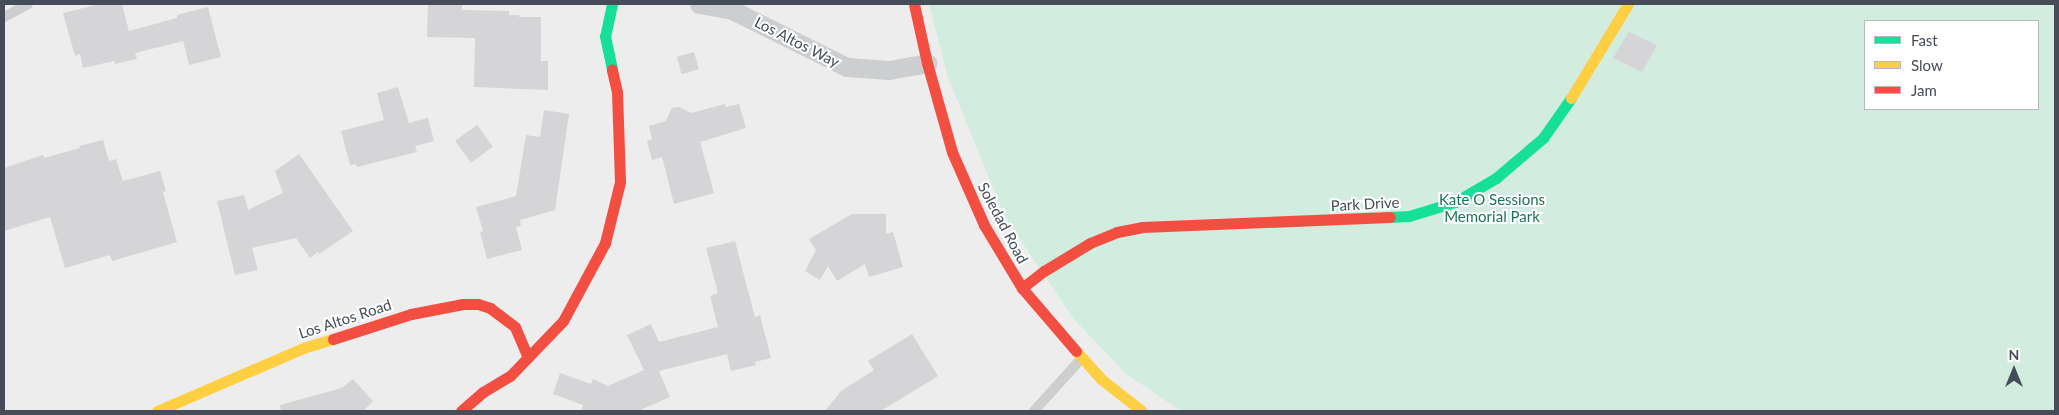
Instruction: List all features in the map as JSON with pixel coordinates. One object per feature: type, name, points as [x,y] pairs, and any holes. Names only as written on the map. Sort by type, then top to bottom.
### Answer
[{"type":"street","points":[[461,411],[483,392],[510,376],[563,321],[605,243],[620,182],[617,92],[605,36],[612,4]]},
{"type":"street","name":"Los Altos Way","points":[[699,4],[732,10],[847,67],[889,70],[927,63]]},
{"type":"street","name":"Soledad Road","points":[[914,4],[927,63],[952,152],[984,225],[1022,288],[1101,379],[1142,411]]},
{"type":"street","name":"Park Drive","points":[[1022,288],[1044,271],[1090,242],[1117,232],[1142,227],[1409,216],[1455,202],[1496,178],[1543,138],[1567,105],[1628,4]]},
{"type":"street","name":"Los Altos Road","points":[[157,411],[303,348],[411,314],[463,304],[478,304],[490,308],[516,327],[528,357]]},
{"type":"lane","points":[[4,17],[28,4]]},
{"type":"lane","points":[[1034,411],[1082,358]]},
{"type":"green space","name":"Kate O Sessions Memorial Park","points":[[929,4],[2055,4],[2055,411],[1181,411],[1125,373],[1073,318],[1005,217],[947,75]]},
{"type":"building","points":[[100,4],[122,4],[129,31],[177,18],[177,15],[208,7],[221,57],[189,65],[183,41],[135,53],[137,59],[115,64],[114,61],[83,68],[80,54],[75,56],[63,13]]},
{"type":"building","points":[[428,4],[462,4],[462,10],[509,11],[509,15],[519,15],[519,17],[541,17],[541,61],[548,61],[548,90],[474,87],[475,38],[427,37]]},
{"type":"building","points":[[1629,32],[1657,45],[1642,72],[1613,58]]},
{"type":"building","points":[[694,52],[699,69],[682,74],[677,57]]},
{"type":"building","points":[[398,87],[409,123],[428,118],[434,141],[415,146],[417,152],[357,167],[356,164],[350,165],[341,131],[384,120],[377,93]]},
{"type":"building","points":[[725,104],[726,107],[739,104],[746,128],[700,142],[714,193],[674,204],[662,157],[652,160],[647,141],[652,139],[649,126],[666,121],[672,108],[679,107],[691,113]]},
{"type":"building","points":[[544,110],[569,114],[555,210],[520,220],[521,226],[516,227],[522,250],[487,259],[480,232],[483,231],[476,207],[516,196],[526,135],[540,137]]},
{"type":"building","points":[[477,125],[493,147],[471,163],[455,141]]},
{"type":"building","points":[[103,140],[109,161],[116,159],[123,181],[160,171],[166,191],[163,192],[177,242],[112,261],[110,255],[65,268],[50,217],[4,231],[4,168],[43,155],[44,158]]},
{"type":"building","points":[[299,154],[353,231],[310,258],[296,238],[252,248],[258,270],[235,275],[217,201],[244,195],[248,210],[283,193],[275,171]]},
{"type":"building","points":[[852,214],[886,214],[886,234],[893,232],[903,267],[869,277],[865,264],[837,281],[828,266],[820,280],[805,271],[816,250],[809,239]]},
{"type":"building","points":[[735,241],[755,317],[760,315],[771,358],[755,362],[756,365],[731,371],[727,354],[659,371],[670,397],[638,411],[581,411],[583,405],[553,394],[560,373],[591,384],[593,379],[608,386],[644,370],[627,335],[651,324],[659,342],[718,327],[710,296],[718,293],[706,248]]},
{"type":"building","points":[[912,334],[938,376],[881,411],[825,411],[841,391],[874,370],[868,361]]},
{"type":"building","points":[[353,379],[373,401],[363,411],[281,411],[280,405],[342,388]]},
{"type":"traffic: fast","points":[[612,4],[605,36],[612,70]]},
{"type":"traffic: fast","points":[[1390,217],[1409,216],[1455,202],[1496,178],[1543,138],[1571,98]]},
{"type":"traffic: slow","points":[[1571,98],[1628,4]]},
{"type":"traffic: slow","points":[[157,411],[303,348],[333,339]]},
{"type":"traffic: slow","points":[[1076,351],[1101,379],[1142,411]]},
{"type":"traffic: jam","points":[[914,4],[927,63],[952,152],[984,225],[1022,288],[1076,351]]},
{"type":"traffic: jam","points":[[461,411],[483,392],[510,376],[563,321],[605,243],[620,182],[617,92],[612,70]]},
{"type":"traffic: jam","points":[[1022,288],[1044,271],[1090,243],[1117,232],[1142,227],[1390,217]]},
{"type":"traffic: jam","points":[[333,339],[411,314],[463,304],[478,304],[490,308],[515,327],[528,357]]}]
